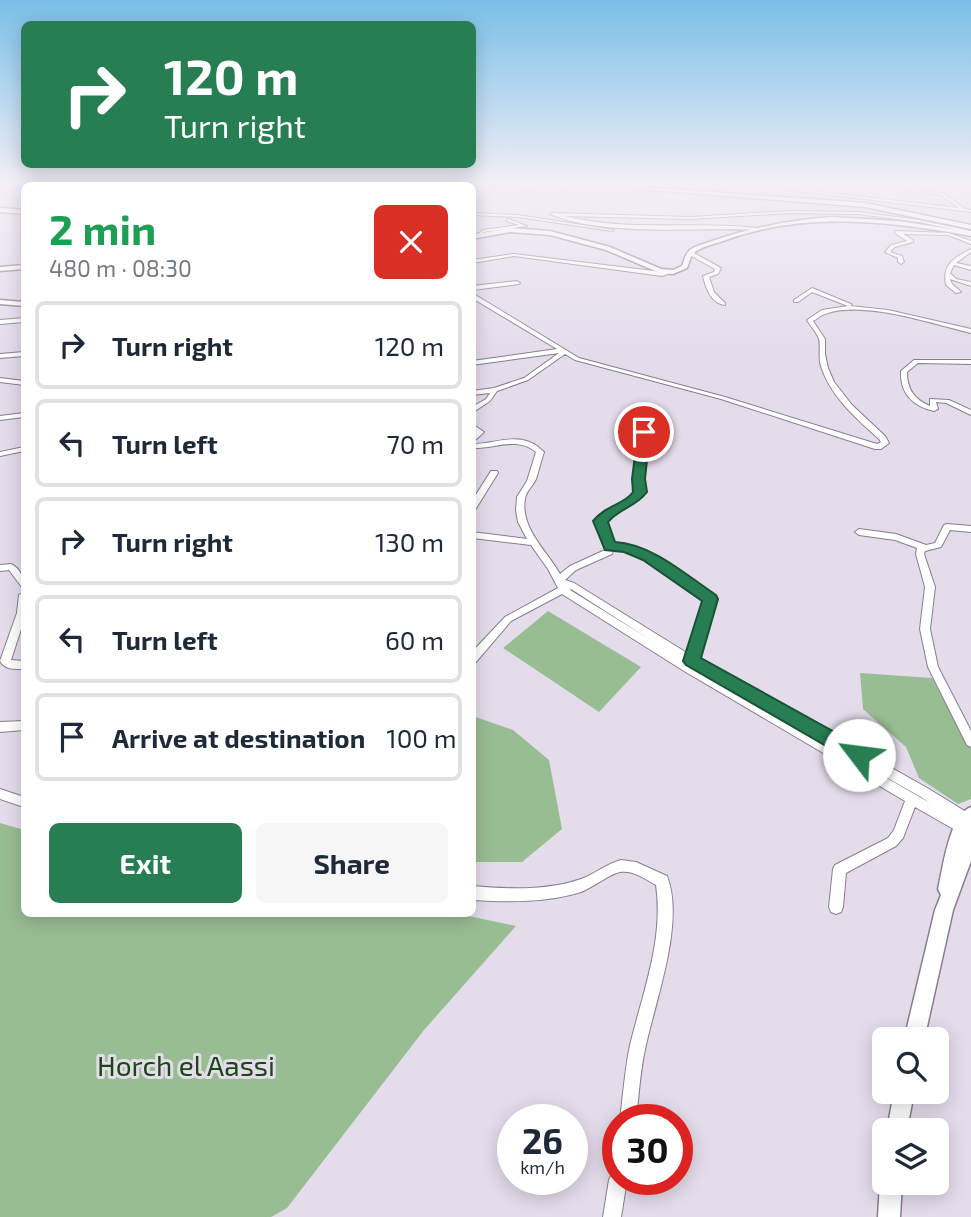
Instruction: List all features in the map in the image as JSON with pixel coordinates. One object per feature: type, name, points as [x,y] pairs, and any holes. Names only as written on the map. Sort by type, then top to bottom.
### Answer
[{"type":"street","points":[[581,242],[609,248],[657,270],[670,272]]},
{"type":"street","points":[[690,253],[720,242]]},
{"type":"street","points":[[901,262],[900,257],[887,252],[894,246],[908,242]]},
{"type":"street","points":[[958,292],[949,285],[947,276],[952,263],[971,250]]},
{"type":"street","points":[[476,261],[514,255],[662,274],[685,267],[690,253]]},
{"type":"street","points":[[690,253],[718,268],[716,273],[706,276],[706,280],[717,301],[723,304]]},
{"type":"street","points":[[964,255],[971,257]]},
{"type":"street","points":[[952,263],[971,268]]},
{"type":"street","points":[[0,269],[21,267]]},
{"type":"street","points":[[947,276],[971,284]]},
{"type":"street","points":[[476,288],[517,283]]},
{"type":"street","points":[[796,302],[813,290],[834,301],[867,310],[971,331]]},
{"type":"street","points":[[476,298],[492,310],[528,327],[561,352],[598,366],[743,404],[878,447],[885,443],[883,438],[847,404],[828,376],[819,352],[822,339],[810,320],[834,309],[867,310]]},
{"type":"street","points":[[0,302],[21,304]]},
{"type":"street","points":[[0,321],[21,320]]},
{"type":"street","points":[[476,363],[561,352]]},
{"type":"street","points":[[476,392],[495,390],[526,379],[561,352]]},
{"type":"street","points":[[0,356],[21,354]]},
{"type":"street","points":[[971,362],[916,361],[904,371],[903,383],[907,392],[923,406],[934,409],[932,400],[942,400],[971,413]]},
{"type":"street","points":[[0,380],[21,383]]},
{"type":"street","points":[[476,408],[488,400],[495,390]]},
{"type":"street","points":[[0,418],[21,415]]},
{"type":"street","points":[[476,655],[508,619],[564,584],[573,568],[609,552],[610,546],[600,521],[612,508],[633,501],[640,492],[638,479],[644,432]]},
{"type":"street","points":[[476,446],[520,440],[529,442],[540,452],[534,462],[532,480],[522,494],[520,512],[533,542],[564,584],[618,620],[912,799],[969,826]]},
{"type":"street","points":[[0,454],[21,450]]},
{"type":"street","points":[[476,502],[494,473]]},
{"type":"street","points":[[971,528],[947,527],[938,545],[921,549],[920,554],[930,587],[925,629],[933,667],[971,742]]},
{"type":"street","points":[[859,532],[895,537],[926,548]]},
{"type":"street","points":[[476,535],[533,542]]},
{"type":"street","points":[[610,546],[626,547],[648,556],[710,599],[690,664]]},
{"type":"street","points":[[0,568],[11,567],[21,580]]},
{"type":"street","points":[[21,616],[3,661],[10,665],[21,665]]},
{"type":"street","points":[[690,664],[969,826]]},
{"type":"street","points":[[0,727],[21,726]]},
{"type":"street","points":[[0,794],[21,801]]},
{"type":"street","points":[[836,908],[840,869],[892,842],[899,834],[912,799]]},
{"type":"street","points":[[917,1027],[944,910],[969,826]]},
{"type":"street","points":[[476,893],[545,893],[585,885],[603,872],[625,866],[646,871],[662,881],[666,896],[659,955],[638,1048],[630,1104]]},
{"type":"street","points":[[612,1217],[616,1195]]},
{"type":"street","points":[[889,1217],[890,1195]]},
{"type":"green space","points":[[548,611],[641,667],[599,712],[503,648]]},
{"type":"green space","points":[[860,673],[932,678],[971,749],[971,799],[958,804],[919,778],[906,747],[863,709]]},
{"type":"green space","points":[[476,717],[513,730],[549,760],[562,829],[522,862],[476,862]]},
{"type":"green space","name":"Horch el Aassi","points":[[0,823],[21,829],[21,917],[473,917],[516,926],[424,1030],[287,1208],[271,1217],[0,1217]]},
{"type":"route","points":[[644,432],[638,479],[640,492],[633,501],[612,508],[600,521],[610,546],[626,547],[648,556],[710,599],[692,661],[859,755]]}]
